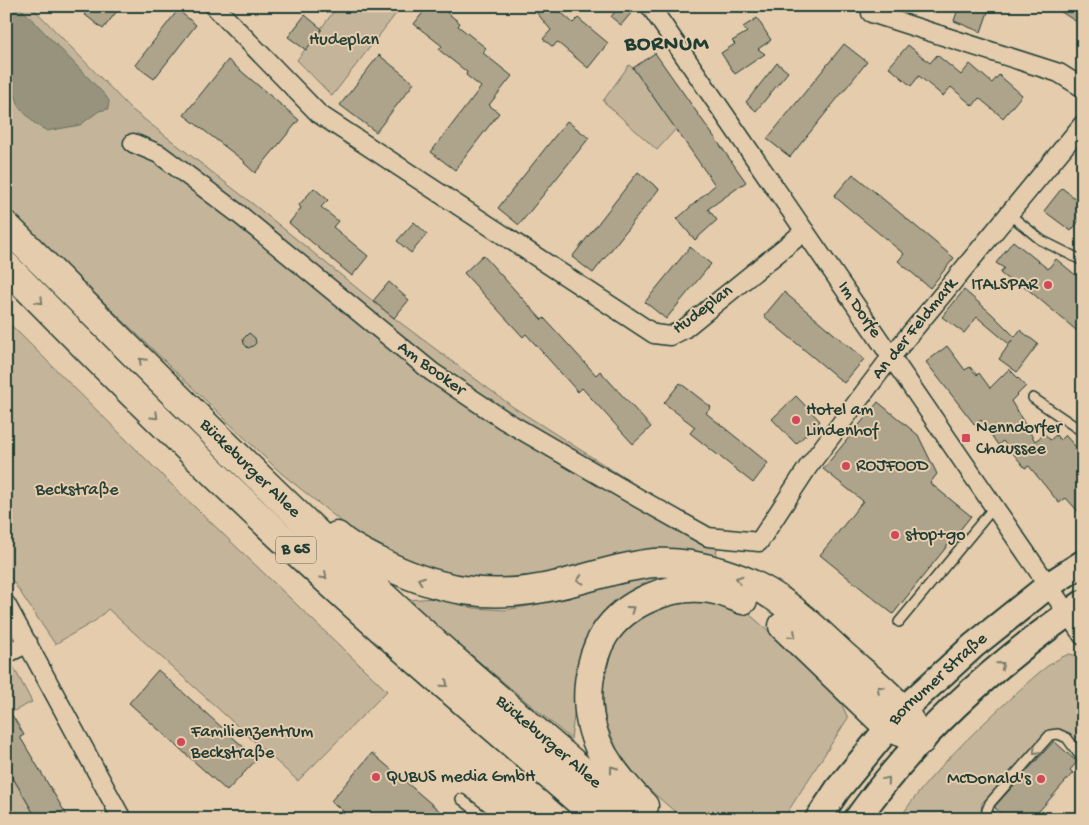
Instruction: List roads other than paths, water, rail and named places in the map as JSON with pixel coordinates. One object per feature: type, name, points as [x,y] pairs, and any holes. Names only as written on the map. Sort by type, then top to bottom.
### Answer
[{"type":"highway","name":"Bückeburger Allee","points":[[6,226],[366,581],[437,646],[638,819]]},
{"type":"highway","name":"Bückeburger Allee","points":[[6,266],[122,384],[276,532],[370,619],[600,819]]},
{"type":"highway","points":[[276,494],[304,508],[345,544],[394,569],[427,582],[462,591],[495,592],[557,586],[627,567],[656,563],[683,564],[712,570],[748,583],[782,602],[895,719]]},
{"type":"highway","points":[[656,819],[630,792],[604,757],[593,731],[589,700],[590,676],[594,657],[604,636],[614,623],[630,610],[656,595],[673,590],[692,588],[712,589],[751,603],[778,621],[920,740]]},
{"type":"main road","name":"Bornumer Straße","points":[[818,819],[838,789],[895,719],[973,646],[1049,585],[1083,563]]},
{"type":"main road","name":"Bornumer Straße","points":[[857,819],[920,740],[980,682],[1075,608]]},
{"type":"street","name":"Hudeplan","points":[[214,6],[319,114],[654,334],[670,336],[684,329],[805,231]]},
{"type":"street","name":"Im Dorfe","points":[[650,6],[1049,585],[1075,608]]},
{"type":"street","points":[[870,13],[1059,74],[1083,88]]},
{"type":"street","name":"An der Feldmark","points":[[759,542],[808,467],[891,357],[1083,124]]},
{"type":"street","name":"Am Booker","points":[[133,143],[159,154],[240,215],[432,372],[504,420],[708,537],[759,542]]},
{"type":"street","points":[[6,604],[122,819]]},
{"type":"street","points":[[1075,608],[1083,636]]},
{"type":"street","points":[[6,654],[28,643]]},
{"type":"lane","points":[[1009,214],[1041,240],[1083,261]]},
{"type":"lane","points":[[1034,398],[1083,432]]},
{"type":"lane","points":[[899,622],[995,506]]},
{"type":"lane","points":[[990,819],[987,810],[990,803],[1050,735],[1058,734],[1066,738],[1083,760]]},
{"type":"lane","points":[[461,799],[483,816],[481,819]]},
{"type":"place","name":"ITALSPAR","points":[[1048,285]]},
{"type":"place","name":"Hotel am Lindenhof","points":[[796,420]]},
{"type":"place","name":"Nenndorfer Chaussee","points":[[966,438]]},
{"type":"place","name":"ROJFOOD","points":[[846,466]]},
{"type":"place","name":"stop+go","points":[[895,535]]},
{"type":"place","name":"Familienzentrum Beckstraße","points":[[181,742]]},
{"type":"place","name":"QUBUS media GmbH","points":[[376,777]]},
{"type":"place","name":"McDonald's","points":[[1041,779]]},
{"type":"district","name":"BORNUM","points":[[667,45]]},
{"type":"park label","name":"Beckstraße","points":[[77,490]]}]
